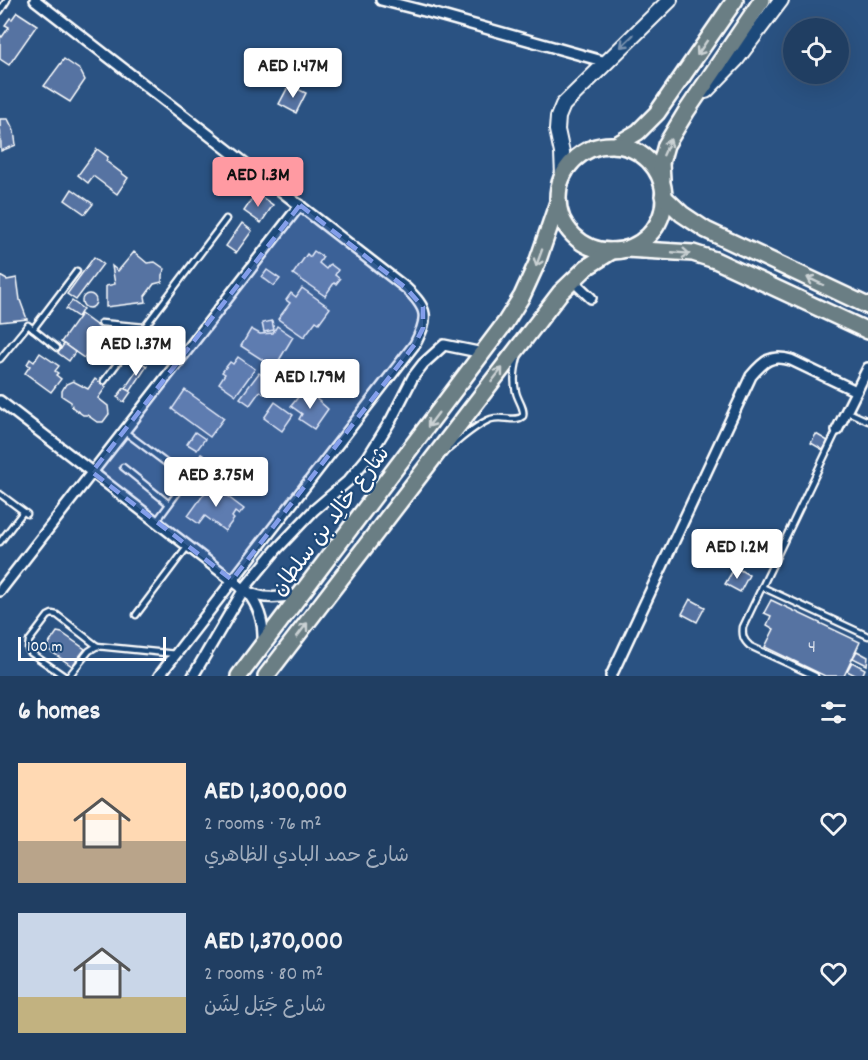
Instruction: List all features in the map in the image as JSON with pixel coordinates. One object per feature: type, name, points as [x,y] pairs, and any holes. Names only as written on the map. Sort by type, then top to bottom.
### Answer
[{"type":"main road","points":[[563,176],[562,153],[557,130],[558,117],[563,105],[669,0]]},
{"type":"main road","points":[[616,145],[638,132],[657,113],[735,0]]},
{"type":"main road","points":[[618,250],[636,244],[657,224],[662,210],[661,163],[666,145],[762,0]]},
{"type":"main road","points":[[686,112],[736,60],[781,0]]},
{"type":"main road","points":[[868,306],[706,230],[682,214],[663,191],[658,173],[645,158],[629,148],[603,145],[585,152],[570,164],[563,176],[558,202],[562,218],[570,231],[582,242],[596,249],[693,254],[714,260],[868,331]]},
{"type":"main road","name":"شارع خالِد بن سلطان","points":[[239,676],[483,353],[522,296],[537,263],[558,202]]},
{"type":"main road","name":"شارع خالِد بن سلطان","points":[[266,676],[560,293],[587,267],[618,250]]},
{"type":"street","points":[[35,0],[406,288],[423,307],[425,317],[423,328],[415,344],[159,676]]},
{"type":"street","points":[[381,0],[606,62]]},
{"type":"street","points":[[0,591],[300,205]]},
{"type":"street","points":[[572,280],[591,298]]},
{"type":"street","points":[[193,676],[245,590],[276,550],[314,510],[348,481],[368,457],[387,428],[413,377],[423,364],[444,345],[483,353]]},
{"type":"street","points":[[611,676],[751,376],[761,364],[771,358],[782,357],[856,391]]},
{"type":"street","points":[[837,430],[868,368]]},
{"type":"street","points":[[0,401],[245,590],[254,595],[269,598],[302,594]]},
{"type":"street","points":[[245,590],[252,598],[259,613],[263,629],[262,646]]},
{"type":"lane","points":[[0,10],[7,0]]},
{"type":"lane","points":[[104,381],[226,219]]},
{"type":"lane","points":[[33,329],[76,271]]},
{"type":"lane","points":[[101,323],[145,327],[184,353]]},
{"type":"lane","points":[[0,359],[28,325],[57,348]]},
{"type":"lane","points":[[428,465],[489,420],[500,417],[517,420],[522,418],[524,411],[516,392],[515,383],[516,363],[522,343]]},
{"type":"lane","points":[[846,411],[868,421]]},
{"type":"lane","points":[[815,676],[750,646],[743,638],[743,627],[837,430]]},
{"type":"lane","points":[[124,431],[180,474],[182,479],[182,485],[156,522]]},
{"type":"lane","points":[[123,467],[169,504]]},
{"type":"lane","points":[[0,494],[25,513],[0,542]]},
{"type":"lane","points":[[136,615],[188,546]]},
{"type":"lane","points":[[762,587],[868,636]]},
{"type":"lane","points":[[97,646],[88,651],[66,676],[28,649],[29,641],[52,614],[57,615],[97,646],[176,654]]},
{"type":"highlighted area","points":[[300,205],[406,288],[423,307],[423,328],[415,344],[232,580],[92,472]]},
{"type":"building","points":[[17,12],[37,25],[9,65],[0,59],[0,35],[2,37],[9,27],[5,25]]},
{"type":"building","points":[[64,59],[80,70],[85,80],[70,102],[44,86]]},
{"type":"building","points":[[289,85],[306,93],[296,113],[279,104]]},
{"type":"building","points":[[0,119],[8,119],[14,131],[16,145],[1,151]]},
{"type":"building","points":[[97,149],[108,157],[106,161],[128,178],[117,194],[93,176],[88,183],[78,175]]},
{"type":"building","points":[[72,189],[93,204],[85,214],[65,200]]},
{"type":"building","points":[[256,193],[273,205],[261,223],[244,211]]},
{"type":"building","points":[[242,223],[252,231],[236,253],[226,246]]},
{"type":"building","points":[[314,251],[323,257],[319,263],[326,269],[330,264],[338,270],[335,275],[340,279],[336,284],[334,283],[325,296],[293,274],[307,254],[310,257]]},
{"type":"building","points":[[134,252],[147,263],[155,262],[165,269],[162,282],[154,284],[145,296],[146,302],[106,307],[106,286],[115,284],[112,266],[118,271]]},
{"type":"building","points":[[94,257],[103,264],[76,300],[67,294]]},
{"type":"building","points":[[267,270],[280,279],[274,286],[262,277]]},
{"type":"building","points":[[0,276],[7,280],[17,278],[20,300],[27,319],[0,322]]},
{"type":"building","points":[[302,288],[330,308],[319,323],[316,321],[304,337],[278,319],[290,303],[286,300],[291,293],[296,297]]},
{"type":"building","points":[[89,294],[94,296],[96,301],[94,306],[89,308],[84,306],[82,301],[84,296]]},
{"type":"building","points":[[72,301],[83,309],[78,317],[66,309]]},
{"type":"building","points":[[81,314],[104,331],[84,358],[61,342]]},
{"type":"building","points":[[272,321],[274,330],[264,332],[262,323]]},
{"type":"building","points":[[277,326],[293,337],[278,362],[269,364],[241,346],[251,329],[260,334],[273,333]]},
{"type":"building","points":[[64,344],[75,352],[69,361],[58,353]]},
{"type":"building","points":[[134,348],[145,355],[141,362],[130,355]]},
{"type":"building","points":[[40,353],[59,366],[55,371],[61,379],[51,392],[25,373],[30,366],[27,364],[30,359],[34,362]]},
{"type":"building","points":[[238,357],[255,369],[236,395],[219,383],[225,374],[222,372],[230,362],[233,364]]},
{"type":"building","points":[[142,363],[147,366],[130,392],[125,388]]},
{"type":"building","points":[[259,373],[272,382],[264,394],[260,391],[250,405],[240,398]]},
{"type":"building","points":[[95,379],[106,387],[98,398],[108,406],[109,414],[103,422],[97,422],[83,415],[62,396],[66,384],[73,381],[88,389]]},
{"type":"building","points":[[124,388],[131,392],[124,402],[117,397]]},
{"type":"building","points":[[185,390],[224,418],[210,437],[172,409]]},
{"type":"building","points":[[310,393],[328,409],[314,429],[299,419],[302,414],[291,406],[299,396]]},
{"type":"building","points":[[275,402],[293,415],[282,431],[264,418]]},
{"type":"building","points":[[195,432],[205,439],[197,450],[187,444]]},
{"type":"building","points":[[816,434],[828,441],[823,450],[811,443]]},
{"type":"building","points":[[201,454],[209,459],[204,467],[196,462]]},
{"type":"building","points":[[231,463],[244,471],[241,476],[228,467]]},
{"type":"building","points":[[211,484],[244,509],[239,515],[235,512],[232,517],[234,519],[225,531],[205,516],[199,524],[188,516]]},
{"type":"building","points":[[735,567],[749,575],[740,592],[725,584]]},
{"type":"building","points":[[690,599],[705,607],[697,622],[682,614]]},
{"type":"building","points":[[771,600],[860,642],[844,676],[825,676],[765,647],[774,629],[767,625],[771,616],[764,613]]},
{"type":"building","points":[[57,632],[85,649],[72,666],[49,650],[48,645]]},
{"type":"building","points":[[857,651],[868,657],[867,665],[853,658]]},
{"type":"building","points":[[852,662],[865,669],[862,676],[847,671]]}]
